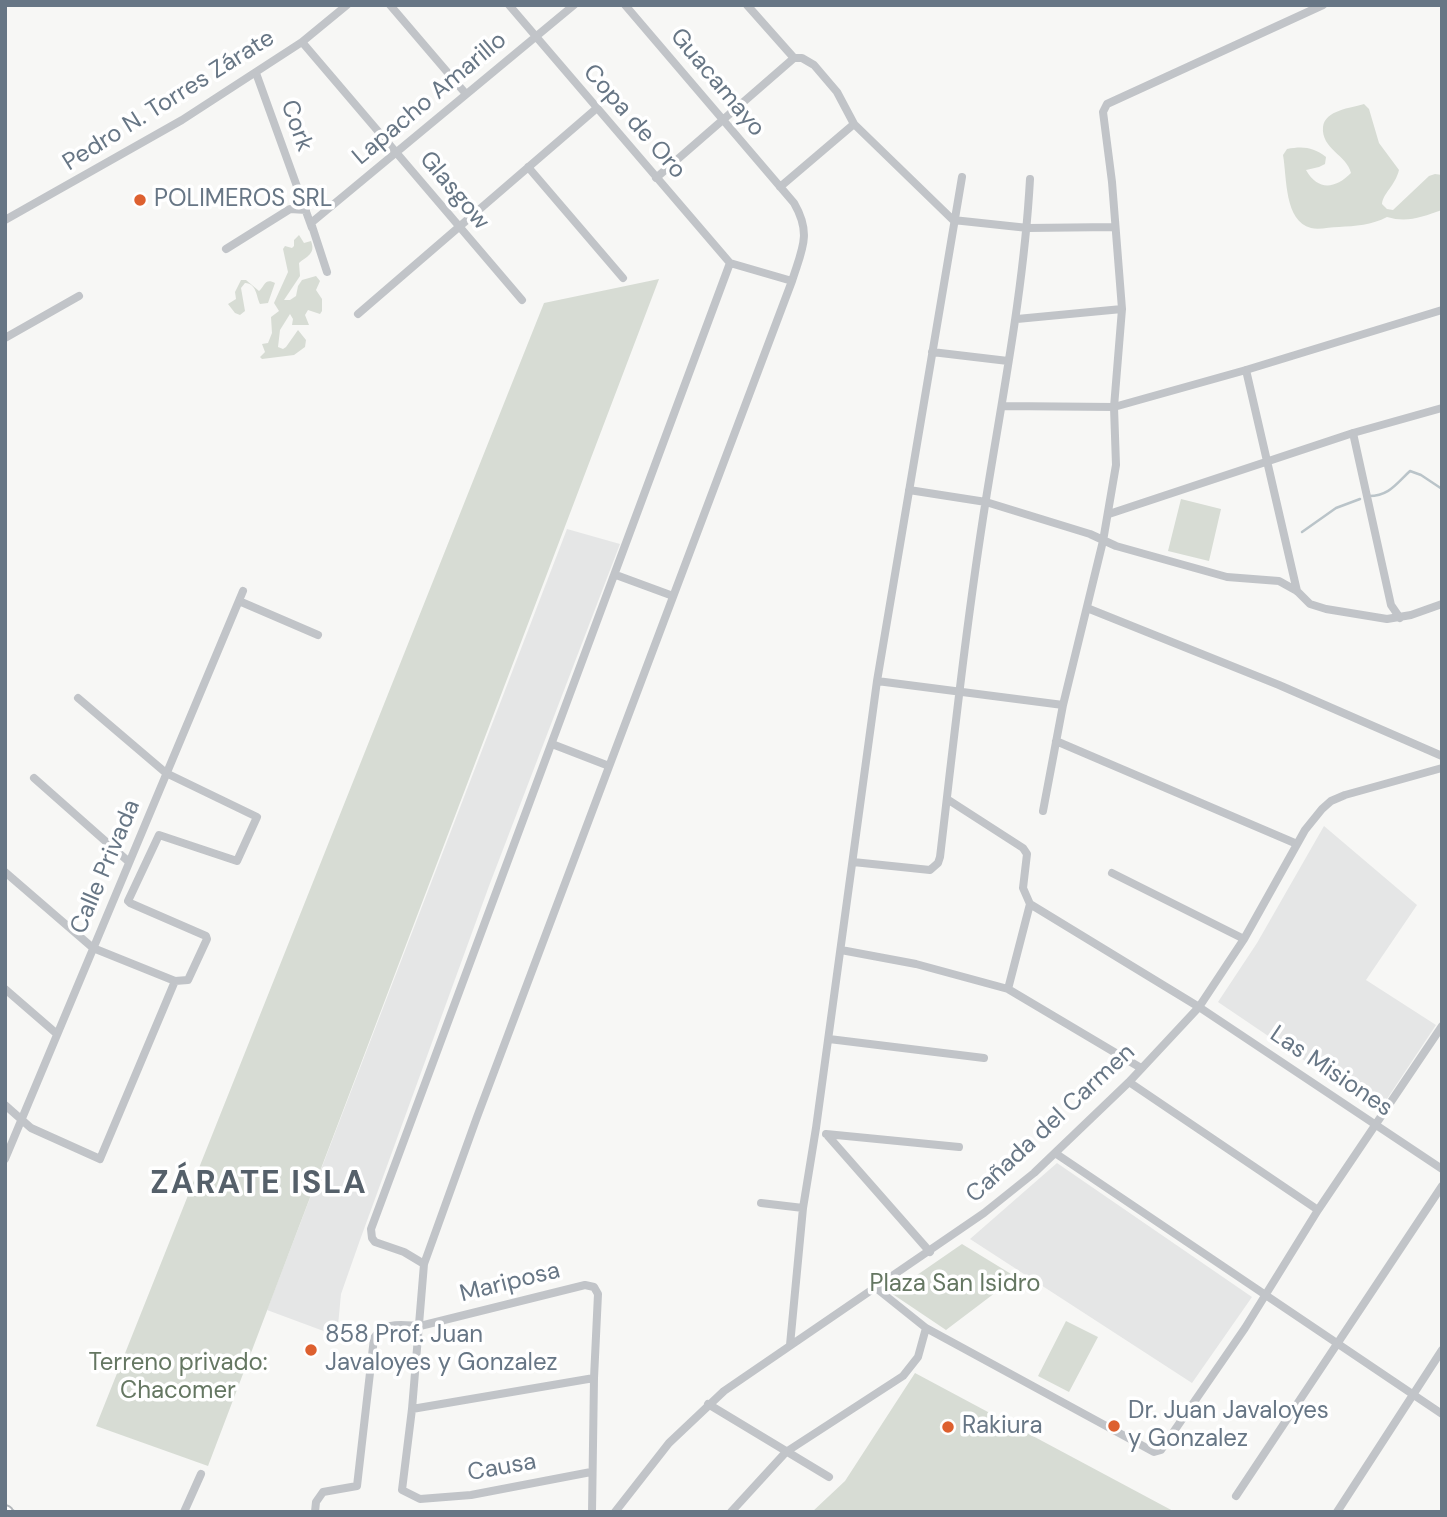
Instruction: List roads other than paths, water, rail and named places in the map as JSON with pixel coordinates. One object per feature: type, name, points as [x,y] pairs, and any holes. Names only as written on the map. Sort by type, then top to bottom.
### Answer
[{"type":"street","name":"Pedro N. Torres Zárate","points":[[5,220],[138,146],[256,73],[302,42],[347,5]]},
{"type":"street","points":[[390,5],[466,94]]},
{"type":"street","name":"Copa de Oro","points":[[509,5],[730,263]]},
{"type":"street","name":"Lapacho Amarillo","points":[[327,272],[311,223],[574,5]]},
{"type":"street","name":"Guacamayo","points":[[420,1499],[402,1490],[412,1409],[424,1264],[792,281],[805,239],[802,217],[794,203],[625,5]]},
{"type":"street","points":[[747,5],[794,58]]},
{"type":"street","points":[[1044,811],[1063,705],[1109,514],[1116,465],[1115,407],[1122,309],[1112,182],[1103,112],[1107,104],[1324,5]]},
{"type":"street","name":"Glasgow","points":[[302,42],[522,300]]},
{"type":"street","points":[[656,178],[794,58],[802,58],[826,77],[848,109],[854,124],[953,220],[1028,228],[1114,227]]},
{"type":"street","name":"Cork","points":[[256,73],[327,272]]},
{"type":"street","points":[[358,314],[597,108]]},
{"type":"street","points":[[780,187],[854,124]]},
{"type":"street","points":[[528,167],[623,278]]},
{"type":"street","points":[[790,1345],[803,1208],[829,1039],[877,681],[962,177]]},
{"type":"street","points":[[853,862],[930,870],[940,857],[986,502],[1017,319],[1028,228],[1030,179]]},
{"type":"street","points":[[226,249],[290,209],[306,210]]},
{"type":"street","points":[[424,1264],[404,1252],[375,1242],[372,1229],[730,263],[792,281]]},
{"type":"street","points":[[5,338],[79,296]]},
{"type":"street","points":[[1017,319],[1122,309]]},
{"type":"street","points":[[1002,406],[1115,407],[1442,310]]},
{"type":"street","points":[[932,352],[1008,360]]},
{"type":"street","points":[[1246,370],[1297,591]]},
{"type":"street","points":[[1109,514],[1353,433],[1442,408]]},
{"type":"street","points":[[1353,433],[1391,605],[1400,618]]},
{"type":"street","points":[[909,490],[986,502],[1090,534],[1116,546],[1227,577],[1279,581],[1297,591],[1310,604],[1326,609],[1387,619],[1400,618],[1442,604]]},
{"type":"street","points":[[616,575],[673,596]]},
{"type":"street","name":"Calle Privada","points":[[5,1158],[243,591]]},
{"type":"street","points":[[239,601],[318,635]]},
{"type":"street","points":[[1087,608],[1279,685],[1442,756]]},
{"type":"street","points":[[877,681],[1063,705]]},
{"type":"street","points":[[5,872],[93,948],[175,981],[188,980],[206,937],[128,902],[157,838],[161,835],[237,861],[257,818],[166,773],[78,698]]},
{"type":"street","points":[[1056,741],[1297,844]]},
{"type":"street","points":[[552,744],[609,766]]},
{"type":"street","name":"Cañada del Carmen","points":[[615,1512],[669,1444],[708,1404],[741,1378],[930,1252],[1012,1192],[1129,1082],[1199,1007],[1244,939],[1297,844],[1322,809],[1338,797],[1442,768]]},
{"type":"street","points":[[34,778],[129,862]]},
{"type":"street","points":[[947,799],[1027,854],[1023,888],[1030,904],[1008,989]]},
{"type":"street","points":[[1112,873],[1244,939]]},
{"type":"street","name":"Las Misiones","points":[[1030,904],[1199,1007],[1442,1168]]},
{"type":"street","points":[[841,950],[916,964],[1008,989],[1141,1069]]},
{"type":"street","points":[[5,1104],[31,1128],[101,1158],[175,981]]},
{"type":"street","points":[[5,989],[57,1034]]},
{"type":"street","points":[[876,1288],[926,1328],[1154,1452],[1164,1447],[1442,1026]]},
{"type":"street","points":[[829,1039],[984,1058]]},
{"type":"street","points":[[1129,1082],[1318,1210]]},
{"type":"street","points":[[816,1128],[828,1136],[930,1252]]},
{"type":"street","points":[[828,1136],[959,1147]]},
{"type":"street","points":[[1055,1153],[1442,1414]]},
{"type":"street","points":[[1236,1496],[1442,1186]]},
{"type":"street","points":[[761,1203],[803,1208]]},
{"type":"street","name":"Mariposa","points":[[420,1326],[591,1285],[598,1294],[591,1472],[592,1512]]},
{"type":"street","points":[[316,1512],[316,1502],[323,1492],[356,1486],[374,1338],[384,1327],[396,1324],[420,1326]]},
{"type":"street","points":[[731,1512],[786,1452],[903,1376],[918,1357],[926,1328]]},
{"type":"street","points":[[1337,1512],[1442,1350]]},
{"type":"street","points":[[412,1409],[594,1378]]},
{"type":"street","points":[[708,1404],[829,1477]]},
{"type":"street","name":"Causa","points":[[420,1499],[471,1494],[591,1472]]},
{"type":"street","points":[[184,1512],[201,1474]]},
{"type":"waterway","points":[[1369,496],[1387,492],[1410,471],[1442,489]]},
{"type":"waterway","points":[[1302,532],[1336,508],[1360,499]]},
{"type":"waterway","points":[[5,1506],[16,1512]]},
{"type":"place","name":"POLIMEROS SRL","points":[[140,200]]},
{"type":"place","name":"858 Prof. Juan Javaloyes y Gonzalez","points":[[311,1350]]},
{"type":"place","name":"Dr. Juan Javaloyes y Gonzalez","points":[[1114,1426]]},
{"type":"place","name":"Rakiura","points":[[948,1427]]},
{"type":"district","name":"ZÁRATE ISLA","points":[[259,1185]]},
{"type":"park label","name":"Plaza San Isidro","points":[[955,1285]]},
{"type":"park label","name":"Terreno privado: Chacomer","points":[[178,1378]]}]
